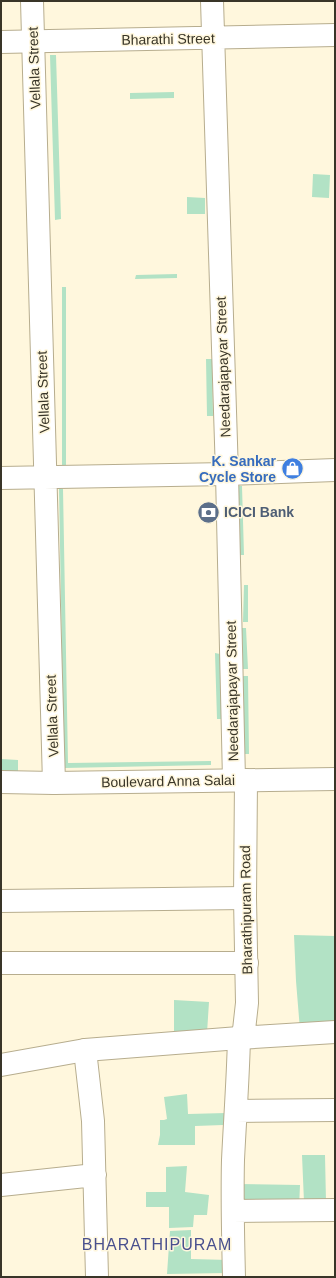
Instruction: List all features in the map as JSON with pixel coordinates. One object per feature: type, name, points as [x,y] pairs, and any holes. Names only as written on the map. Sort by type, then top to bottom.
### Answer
[{"type":"street","name":"Vellala Street","points":[[32,1],[54,783]]},
{"type":"street","name":"Needarajapayar Street","points":[[212,1],[227,474],[240,780]]},
{"type":"street","name":"Bharathi Street","points":[[1,42],[335,35]]},
{"type":"street","points":[[1,478],[227,474],[335,470]]},
{"type":"street","name":"Boulevard Anna Salai","points":[[1,782],[54,783],[335,779]]},
{"type":"street","name":"Bharathipuram Road","points":[[234,1277],[232,1211],[239,1038],[244,1030],[247,962],[240,780]]},
{"type":"street","points":[[1,901],[245,898]]},
{"type":"street","points":[[1,963],[247,962]]},
{"type":"street","points":[[1,1066],[85,1050],[335,1032]]},
{"type":"street","points":[[85,1050],[92,1121],[95,1175],[97,1277]]},
{"type":"street","points":[[236,1111],[335,1110]]},
{"type":"street","points":[[1,1185],[95,1175]]},
{"type":"street","points":[[232,1211],[335,1210]]},
{"type":"green space","points":[[50,55],[56,55],[61,219],[55,220]]},
{"type":"green space","points":[[174,92],[174,98],[130,99],[130,93]]},
{"type":"green space","points":[[313,174],[330,175],[329,198],[312,197]]},
{"type":"green space","points":[[187,197],[205,198],[205,214],[187,214]]},
{"type":"green space","points":[[177,274],[177,278],[135,279],[136,275]]},
{"type":"green space","points":[[62,287],[66,287],[66,466],[62,469]]},
{"type":"green space","points":[[206,359],[212,359],[213,416],[207,416]]},
{"type":"green space","points":[[238,486],[242,486],[244,555],[239,555]]},
{"type":"green space","points":[[59,489],[63,489],[68,763],[211,761],[211,765],[64,768]]},
{"type":"green space","points":[[244,585],[248,585],[248,622],[243,622]]},
{"type":"green space","points":[[242,628],[246,628],[248,669],[243,669]]},
{"type":"green space","points":[[215,653],[220,654],[222,719],[217,719]]},
{"type":"green space","points":[[242,676],[248,676],[249,754],[243,754]]},
{"type":"green space","points":[[1,759],[18,760],[18,775],[1,774]]},
{"type":"green space","points":[[294,935],[335,936],[335,1028],[300,1030]]},
{"type":"green space","points":[[174,1000],[209,1002],[207,1033],[174,1032]]},
{"type":"green space","points":[[187,1094],[188,1114],[226,1113],[223,1125],[195,1126],[195,1145],[158,1145],[160,1120],[167,1119],[164,1097]]},
{"type":"green space","points":[[302,1155],[325,1155],[326,1202],[304,1202]]},
{"type":"green space","points":[[187,1166],[185,1192],[209,1195],[207,1215],[194,1215],[193,1227],[169,1228],[169,1207],[146,1207],[146,1192],[166,1192],[166,1167]]},
{"type":"green space","points":[[237,1184],[300,1185],[299,1208],[235,1209]]},
{"type":"green space","points":[[191,1230],[191,1259],[229,1260],[227,1273],[167,1274],[170,1231]]},
{"type":"place","name":"K. Sankar Cycle Store","points":[[292,469]]},
{"type":"place","name":"ICICI Bank","points":[[208,512]]},
{"type":"district","name":"BHARATHIPURAM","points":[[157,1244]]}]
